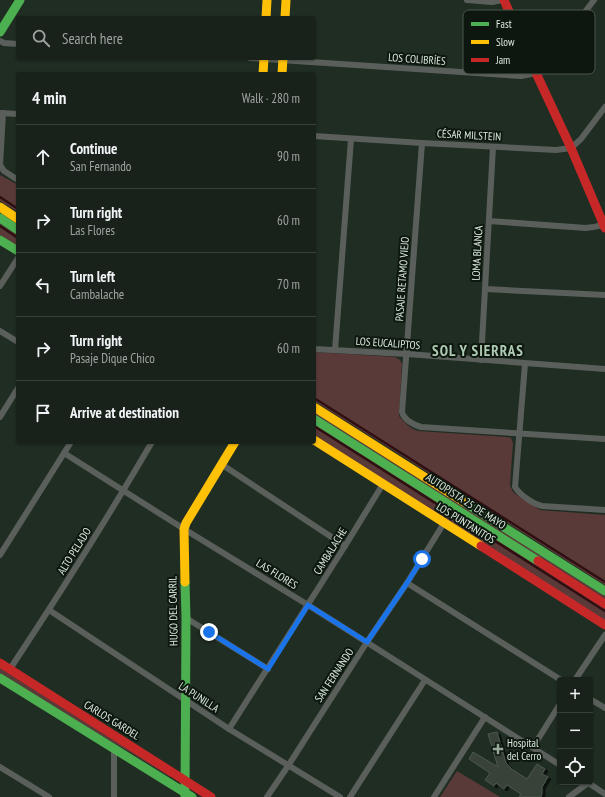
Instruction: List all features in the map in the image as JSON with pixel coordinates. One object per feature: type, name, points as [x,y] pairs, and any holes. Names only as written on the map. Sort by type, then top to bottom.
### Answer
[{"type":"street","points":[[0,32],[20,0]]},
{"type":"street","points":[[266,16],[267,0]]},
{"type":"street","points":[[285,16],[286,0]]},
{"type":"street","points":[[467,0],[492,2],[503,0],[508,10]]},
{"type":"street","points":[[586,10],[594,0]]},
{"type":"street","points":[[0,42],[16,44]]},
{"type":"street","points":[[263,72],[264,60]]},
{"type":"street","points":[[282,72],[283,60]]},
{"type":"street","name":"LOS COLIBRÍES","points":[[297,60],[463,72]]},
{"type":"street","name":"LOS COLIBRÍES","points":[[493,74],[521,76],[531,74]]},
{"type":"street","points":[[489,221],[586,228],[604,225],[571,148],[536,74]]},
{"type":"street","points":[[571,148],[581,139],[605,107]]},
{"type":"street","points":[[16,114],[2,113],[0,164],[4,171],[16,179]]},
{"type":"street","name":"CÉSAR MILSTEIN","points":[[316,136],[556,150],[571,148]]},
{"type":"street","points":[[335,350],[351,139]]},
{"type":"street","name":"PASAJE RETAMO VIEJO","points":[[422,143],[402,412],[403,416],[415,425],[421,427],[519,434]]},
{"type":"street","name":"LOMA BLANCA","points":[[481,360],[493,146]]},
{"type":"street","points":[[0,207],[16,217]]},
{"type":"street","points":[[0,218],[16,229]]},
{"type":"street","points":[[0,240],[16,250]]},
{"type":"street","points":[[0,286],[16,261]]},
{"type":"street","points":[[485,289],[605,295]]},
{"type":"street","points":[[0,331],[16,341]]},
{"type":"street","name":"LOS EUCALIPTOS","points":[[316,349],[407,354],[605,369]]},
{"type":"street","points":[[525,364],[515,488],[518,492],[542,506],[605,510]]},
{"type":"street","points":[[0,417],[16,391]]},
{"type":"street","name":"AUTOPISTA 25 DE MAYO","points":[[316,408],[605,591]]},
{"type":"street","name":"AUTOPISTA 25 DE MAYO","points":[[316,420],[605,604]]},
{"type":"street","points":[[519,434],[605,439]]},
{"type":"street","name":"LOS PUNTANITOS","points":[[316,441],[605,625]]},
{"type":"street","points":[[0,554],[70,444]]},
{"type":"street","name":"ALTO PELADO","points":[[10,669],[124,491],[151,444]]},
{"type":"street","name":"HUGO DEL CARRIL","points":[[188,796],[186,781],[186,618],[184,529],[186,523],[234,444]]},
{"type":"street","name":"LAS FLORES","points":[[64,453],[557,762]]},
{"type":"street","points":[[221,464],[345,546]]},
{"type":"street","name":"CAMBALACHE","points":[[229,729],[383,484]]},
{"type":"street","name":"SAN FERNANDO","points":[[266,797],[288,766],[367,642],[407,583],[444,523]]},
{"type":"street","points":[[407,583],[557,677]]},
{"type":"street","name":"LA PUNILLA","points":[[49,610],[229,729],[340,797]]},
{"type":"street","points":[[186,618],[268,669]]},
{"type":"street","points":[[577,677],[605,635]]},
{"type":"street","name":"CARLOS GARDEL","points":[[0,663],[211,797]]},
{"type":"street","name":"CARLOS GARDEL","points":[[0,678],[114,748],[188,796]]},
{"type":"street","points":[[350,797],[424,680]]},
{"type":"street","points":[[593,701],[605,708]]},
{"type":"street","points":[[533,747],[557,709]]},
{"type":"street","points":[[434,797],[486,717]]},
{"type":"street","points":[[114,748],[114,797]]},
{"type":"street","points":[[0,767],[42,795],[49,797]]},
{"type":"street","points":[[569,797],[583,785]]},
{"type":"street","points":[[592,785],[605,794]]},
{"type":"shaded area","points":[[0,175],[16,184],[16,211],[0,201]]},
{"type":"shaded area","points":[[0,224],[16,234],[16,245],[0,235]]},
{"type":"shaded area","points":[[316,352],[395,357],[400,360],[402,364],[399,416],[407,425],[415,430],[511,438],[513,443],[510,485],[513,492],[540,510],[605,515],[605,585],[316,402]]},
{"type":"shaded area","points":[[316,412],[605,596],[605,599],[316,415]]},
{"type":"shaded area","points":[[316,424],[605,608],[605,621],[316,437]]},
{"type":"shaded area","points":[[0,668],[170,777],[94,732],[0,673]]},
{"type":"shaded area","points":[[457,771],[500,797],[440,797]]},
{"type":"building","points":[[497,732],[506,763],[513,770],[527,779],[537,764],[545,769],[542,774],[548,777],[542,787],[541,797],[519,797],[521,794],[507,785],[504,789],[496,783],[494,786],[485,780],[490,773],[469,759],[473,752],[498,767],[488,734]]},
{"type":"waterway","points":[[0,197],[16,208]]},
{"type":"waterway","points":[[0,226],[16,237]]},
{"type":"waterway","points":[[316,399],[605,582]]},
{"type":"waterway","points":[[316,427],[605,611]]},
{"type":"traffic: fast","points":[[0,32],[20,0]]},
{"type":"traffic: fast","points":[[0,218],[16,229]]},
{"type":"traffic: fast","points":[[0,240],[16,250]]},
{"type":"traffic: fast","points":[[316,420],[538,561]]},
{"type":"traffic: fast","points":[[464,502],[605,591]]},
{"type":"traffic: fast","points":[[185,582],[185,797]]},
{"type":"traffic: fast","points":[[0,678],[192,797]]},
{"type":"traffic: slow","points":[[266,16],[267,0]]},
{"type":"traffic: slow","points":[[285,16],[286,0]]},
{"type":"traffic: slow","points":[[263,72],[264,60]]},
{"type":"traffic: slow","points":[[282,72],[283,60]]},
{"type":"traffic: slow","points":[[0,207],[16,218]]},
{"type":"traffic: slow","points":[[316,408],[464,502]]},
{"type":"traffic: slow","points":[[316,441],[481,546]]},
{"type":"traffic: slow","points":[[185,582],[184,529],[186,523],[234,444]]},
{"type":"traffic: jam","points":[[504,0],[508,10]]},
{"type":"traffic: jam","points":[[536,74],[571,148],[605,228]]},
{"type":"traffic: jam","points":[[481,546],[605,625]]},
{"type":"traffic: jam","points":[[538,561],[605,604]]},
{"type":"traffic: jam","points":[[0,663],[211,797]]},
{"type":"place","name":"Hospital del Cerro","points":[[498,749]]},
{"type":"district","name":"SOL Y SIERRAS","points":[[478,350]]},
{"type":"route","points":[[209,632],[268,669],[308,605],[367,642],[422,559]]}]
